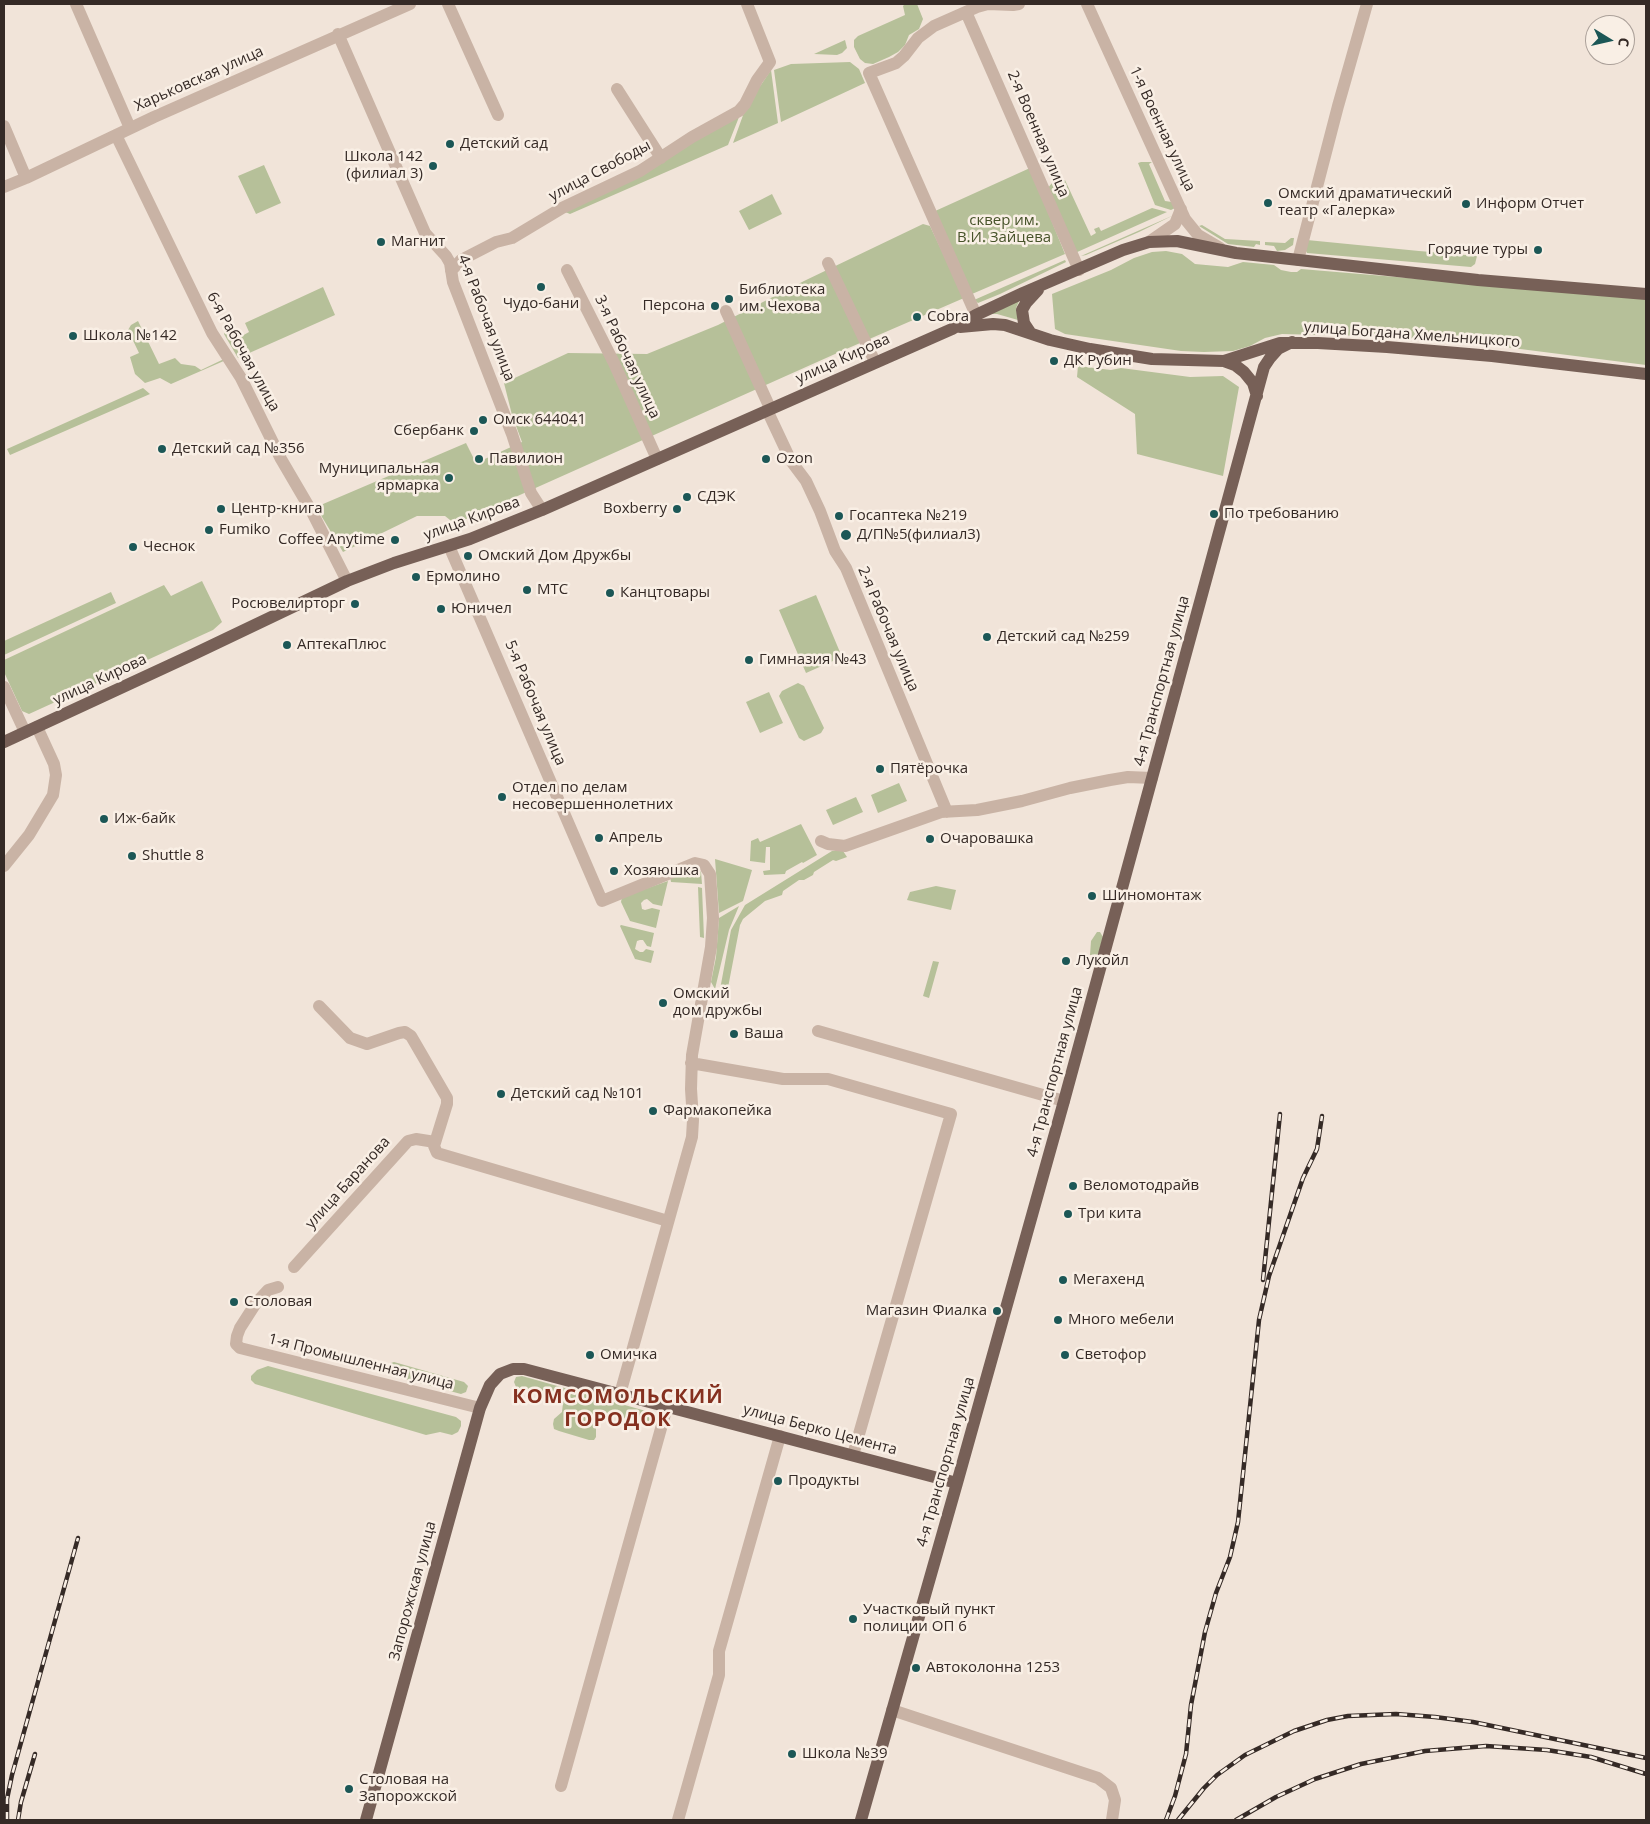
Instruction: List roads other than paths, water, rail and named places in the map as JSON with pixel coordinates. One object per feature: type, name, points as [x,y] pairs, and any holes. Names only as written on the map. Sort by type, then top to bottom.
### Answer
[{"type":"main road","points":[[1030,332],[1024,323],[1022,310],[1040,286],[1123,250],[1149,242],[1177,241],[1226,251],[1298,260],[1478,280],[1646,294]]},
{"type":"main road","name":"улица Кирова","points":[[4,742],[347,581],[394,563],[449,546],[542,510],[953,328],[976,315],[1040,286]]},
{"type":"main road","name":"улица Кирова","points":[[953,328],[993,324],[1005,325],[1030,332]]},
{"type":"main road","name":"улица Богдана Хмельницкого","points":[[1030,332],[1050,340],[1090,349],[1152,358],[1224,361],[1271,346],[1292,342],[1387,347],[1492,356],[1646,374]]},
{"type":"main road","name":"4-я Транспортная улица","points":[[861,1820],[958,1483],[1064,1101],[1264,367],[1278,349],[1292,342]]},
{"type":"main road","points":[[1224,361],[1235,365],[1244,372],[1253,383],[1257,396]]},
{"type":"main road","name":"улица Берко Цемента","points":[[500,1374],[512,1369],[524,1369],[958,1483]]},
{"type":"main road","name":"Запорожская улица","points":[[366,1820],[480,1408],[490,1385],[500,1374]]},
{"type":"street","points":[[76,4],[130,128]]},
{"type":"street","name":"Харьковская улица","points":[[4,187],[338,34],[410,4]]},
{"type":"street","points":[[448,4],[498,115]]},
{"type":"street","name":"улица Свободы","points":[[451,271],[461,260],[496,242],[512,238],[562,208],[640,171],[692,137],[739,111],[770,62],[747,4]]},
{"type":"street","points":[[976,315],[873,85],[869,72],[896,62],[904,56],[918,38],[934,26],[988,4],[1013,6],[1019,4]]},
{"type":"street","name":"1-я Военная улица","points":[[1087,4],[1186,219],[1198,235],[1226,251]]},
{"type":"street","points":[[1298,260],[1367,4]]},
{"type":"street","name":"2-я Военная улица","points":[[966,12],[1079,270]]},
{"type":"street","name":"4-я Рабочая улица","points":[[338,34],[425,233],[450,262],[453,282],[512,434],[531,493],[542,510]]},
{"type":"street","points":[[617,89],[661,158]]},
{"type":"street","points":[[4,126],[26,178]]},
{"type":"street","name":"6-я Рабочая улица","points":[[116,135],[208,324],[241,378],[281,459],[312,512],[347,581]]},
{"type":"street","points":[[1149,242],[1175,224],[1181,209]]},
{"type":"street","points":[[828,263],[875,362]]},
{"type":"street","name":"3-я Рабочая улица","points":[[567,270],[614,363],[657,459]]},
{"type":"street","name":"2-я Рабочая улица","points":[[726,311],[791,461],[806,481],[820,511],[834,551],[846,568],[947,812]]},
{"type":"street","name":"5-я Рабочая улица","points":[[449,546],[602,901],[695,863],[704,865],[710,874],[713,918],[712,947],[691,1063]]},
{"type":"street","points":[[4,687],[25,732]]},
{"type":"street","points":[[4,866],[29,835],[53,795],[55,787],[56,775],[54,764],[37,727]]},
{"type":"street","points":[[821,841],[828,844],[845,846],[941,812],[978,810],[1110,780],[1152,778]]},
{"type":"street","points":[[318,1006],[350,1038],[366,1044],[399,1033],[405,1032],[411,1036],[447,1098],[447,1104],[434,1146],[436,1153],[668,1221]]},
{"type":"street","points":[[818,1031],[1064,1101]]},
{"type":"street","points":[[620,1394],[692,1137],[691,1063],[784,1079],[828,1078],[951,1114],[853,1455]]},
{"type":"street","name":"улица Баранова","points":[[294,1267],[408,1141],[416,1139],[435,1142]]},
{"type":"street","name":"1-я Промышленная улица","points":[[278,1287],[268,1290],[256,1302],[240,1328],[236,1344],[240,1348],[480,1408]]},
{"type":"street","points":[[561,1786],[667,1407]]},
{"type":"street","points":[[678,1820],[719,1675],[719,1651],[780,1436]]},
{"type":"street","points":[[892,1710],[1098,1778],[1111,1788],[1115,1800],[1112,1820]]},
{"type":"railway","points":[[1263,1280],[1280,1114]]},
{"type":"railway","points":[[1166,1820],[1175,1796],[1186,1754],[1191,1705],[1205,1632],[1216,1593],[1230,1557],[1238,1522],[1259,1320],[1269,1276],[1303,1178],[1317,1149],[1322,1116]]},
{"type":"railway","points":[[7,1820],[7,1799],[12,1775],[78,1538]]},
{"type":"railway","points":[[1178,1820],[1217,1775],[1245,1755],[1294,1731],[1327,1720],[1348,1716],[1396,1714],[1473,1722],[1646,1758]]},
{"type":"railway","points":[[1236,1820],[1276,1797],[1315,1779],[1361,1764],[1425,1751],[1486,1746],[1547,1750],[1591,1757],[1646,1774]]},
{"type":"railway","points":[[18,1820],[21,1802],[35,1754]]},
{"type":"place","name":"Детский сад","points":[[450,144]]},
{"type":"place","name":"Школа 142 (филиал 3)","points":[[433,166]]},
{"type":"place","name":"Омский драматический театр «Галерка»","points":[[1268,203]]},
{"type":"place","name":"Информ Отчет","points":[[1466,204]]},
{"type":"place","name":"Магнит","points":[[381,242]]},
{"type":"place","name":"Горячие туры","points":[[1538,250]]},
{"type":"place","name":"Чудо-бани","points":[[541,287]]},
{"type":"place","name":"Библиотека им. Чехова","points":[[729,299]]},
{"type":"place","name":"Персона","points":[[715,306]]},
{"type":"place","name":"Cobra","points":[[917,317]]},
{"type":"place","name":"Школа №142","points":[[73,336]]},
{"type":"place","name":"ДК Рубин","points":[[1054,361]]},
{"type":"place","name":"Омск 644041","points":[[483,420]]},
{"type":"place","name":"Сбербанк","points":[[474,431]]},
{"type":"place","name":"Детский сад №356","points":[[162,449]]},
{"type":"place","name":"Павилион","points":[[479,459]]},
{"type":"place","name":"Ozon","points":[[766,459]]},
{"type":"place","name":"Муниципальная ярмарка","points":[[449,478]]},
{"type":"place","name":"СДЭК","points":[[687,497]]},
{"type":"place","name":"Центр-книга","points":[[221,509]]},
{"type":"place","name":"Boxberry","points":[[677,509]]},
{"type":"place","name":"По требованию","points":[[1214,514]]},
{"type":"place","name":"Госаптека №219","points":[[839,516]]},
{"type":"place","name":"Fumiko","points":[[209,530]]},
{"type":"place","name":"Д/П№5(филиал3)","points":[[846,535]]},
{"type":"place","name":"Coffee Anytime","points":[[395,540]]},
{"type":"place","name":"Чеснок","points":[[133,547]]},
{"type":"place","name":"Омский Дом Дружбы","points":[[468,556]]},
{"type":"place","name":"Ермолино","points":[[416,577]]},
{"type":"place","name":"МТС","points":[[527,590]]},
{"type":"place","name":"Канцтовары","points":[[610,593]]},
{"type":"place","name":"Росювелирторг","points":[[355,604]]},
{"type":"place","name":"Юничел","points":[[441,609]]},
{"type":"place","name":"Детский сад №259","points":[[987,637]]},
{"type":"place","name":"АптекаПлюс","points":[[287,645]]},
{"type":"place","name":"Гимназия №43","points":[[749,660]]},
{"type":"place","name":"Пятёрочка","points":[[880,769]]},
{"type":"place","name":"Отдел по делам несовершеннолетних","points":[[502,797]]},
{"type":"place","name":"Иж-байк","points":[[104,819]]},
{"type":"place","name":"Апрель","points":[[599,838]]},
{"type":"place","name":"Очаровашка","points":[[930,839]]},
{"type":"place","name":"Shuttle 8","points":[[132,856]]},
{"type":"place","name":"Хозяюшка","points":[[614,871]]},
{"type":"place","name":"Шиномонтаж","points":[[1092,896]]},
{"type":"place","name":"Лукойл","points":[[1066,961]]},
{"type":"place","name":"Омский дом дружбы","points":[[663,1003]]},
{"type":"place","name":"Ваша","points":[[734,1034]]},
{"type":"place","name":"Детский сад №101","points":[[501,1094]]},
{"type":"place","name":"Фармакопейка","points":[[653,1111]]},
{"type":"place","name":"Веломотодрайв","points":[[1073,1186]]},
{"type":"place","name":"Три кита","points":[[1068,1214]]},
{"type":"place","name":"Мегахенд","points":[[1063,1280]]},
{"type":"place","name":"Столовая","points":[[234,1302]]},
{"type":"place","name":"Магазин Фиалка","points":[[997,1311]]},
{"type":"place","name":"Много мебели","points":[[1058,1320]]},
{"type":"place","name":"Омичка","points":[[590,1355]]},
{"type":"place","name":"Светофор","points":[[1065,1355]]},
{"type":"place","name":"Продукты","points":[[778,1481]]},
{"type":"place","name":"Участковый пункт полиции ОП 6","points":[[853,1619]]},
{"type":"place","name":"Автоколонна 1253","points":[[916,1668]]},
{"type":"place","name":"Школа №39","points":[[792,1754]]},
{"type":"place","name":"Столовая на Запорожской","points":[[349,1789]]},
{"type":"district","name":"КОМСОМОЛЬСКИЙ ГОРОДОК","points":[[618,1408]]},
{"type":"park label","name":"сквер им. В.И. Зайцева","points":[[1004,230]]}]
